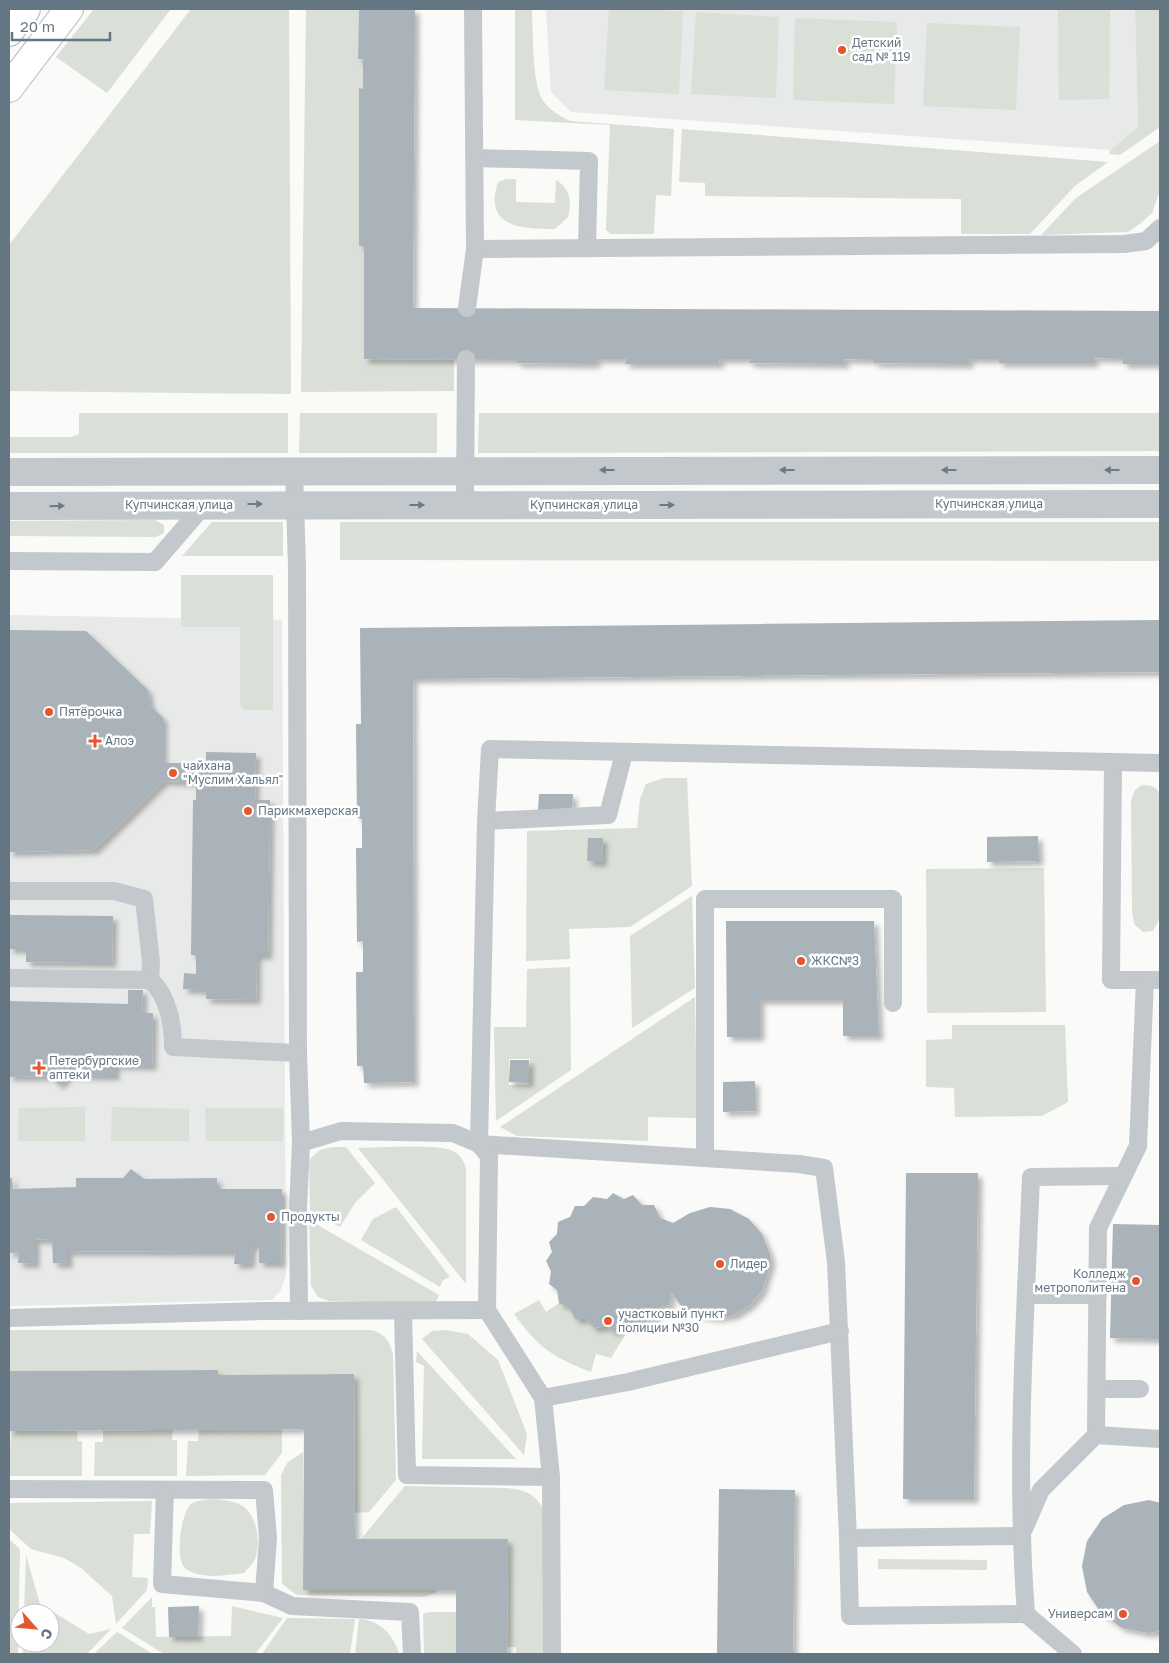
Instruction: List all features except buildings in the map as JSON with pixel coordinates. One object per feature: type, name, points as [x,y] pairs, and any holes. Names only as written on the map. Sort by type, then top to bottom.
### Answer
[{"type":"street","points":[[9,32],[26,9]]},
{"type":"street","points":[[9,88],[70,9]]},
{"type":"street","points":[[9,472],[294,470],[1160,470]]},
{"type":"street","name":"Купчинская улица","points":[[9,506],[205,504],[1160,504]]},
{"type":"lane","points":[[467,308],[475,249],[473,9]]},
{"type":"lane","points":[[474,158],[589,161],[587,248]]},
{"type":"lane","points":[[475,249],[1124,244],[1146,241],[1160,228]]},
{"type":"lane","points":[[466,359],[466,505]]},
{"type":"lane","points":[[294,470],[297,567],[298,1053],[301,1142],[298,1208],[299,1311]]},
{"type":"lane","points":[[9,561],[155,562],[205,504]]},
{"type":"lane","points":[[552,1654],[551,1477],[542,1398],[487,1310],[489,1156],[479,1144],[486,821],[490,749],[1160,763]]},
{"type":"lane","points":[[486,821],[608,815],[624,753]]},
{"type":"lane","points":[[1020,1536],[1041,1490],[1096,1434],[1098,1228],[1121,1176],[1138,1146],[1152,980],[1111,980],[1113,762]]},
{"type":"lane","points":[[9,891],[114,891],[144,899],[151,962],[150,980]]},
{"type":"lane","points":[[704,1157],[705,899],[893,899],[893,1003]]},
{"type":"lane","points":[[9,978],[150,980],[160,988],[173,1028],[173,1047],[298,1053]]},
{"type":"lane","points":[[301,1142],[341,1131],[453,1133],[479,1144],[704,1157],[799,1164],[824,1168],[834,1235],[840,1331],[850,1616],[1026,1614],[1073,1654]]},
{"type":"lane","points":[[1026,1614],[1020,1536],[1031,1176],[1121,1176]]},
{"type":"lane","points":[[1026,1294],[1098,1295]]},
{"type":"lane","points":[[9,1318],[299,1311],[487,1310]]},
{"type":"lane","points":[[402,1311],[407,1475],[551,1477]]},
{"type":"lane","points":[[542,1398],[628,1382],[840,1331]]},
{"type":"lane","points":[[1096,1389],[1140,1388]]},
{"type":"lane","points":[[1096,1434],[1160,1439]]},
{"type":"lane","points":[[9,1489],[264,1490],[268,1538],[264,1593]]},
{"type":"lane","points":[[165,1490],[162,1584],[264,1593],[292,1606],[410,1612],[412,1654]]},
{"type":"lane","points":[[848,1538],[1020,1536]]},
{"type":"shaded area","points":[[94,9],[171,9],[107,93],[56,57]]},
{"type":"shaded area","points":[[191,9],[289,9],[291,394],[9,391],[9,245]]},
{"type":"shaded area","points":[[306,9],[359,9],[358,59],[363,59],[363,89],[359,89],[359,246],[364,246],[364,359],[454,359],[454,391],[301,392]]},
{"type":"shaded area","points":[[515,9],[532,9],[536,80],[542,99],[555,112],[570,121],[674,129],[671,196],[656,195],[654,234],[611,234],[606,230],[610,125],[515,120]]},
{"type":"shaded area","name":"Детский сад № 119","points":[[546,9],[1135,9],[1138,127],[1110,150],[571,112],[551,92]]},
{"type":"shaded area","points":[[609,9],[683,11],[679,94],[604,90]]},
{"type":"shaded area","points":[[1058,9],[1110,9],[1109,99],[1059,100]]},
{"type":"shaded area","points":[[1135,9],[1160,9],[1160,127],[1120,155],[1109,154],[1110,150],[1138,127]]},
{"type":"shaded area","points":[[696,12],[779,17],[776,98],[691,94]]},
{"type":"shaded area","points":[[795,18],[897,22],[894,104],[793,100]]},
{"type":"shaded area","points":[[927,23],[1020,27],[1016,110],[923,106]]},
{"type":"shaded area","points":[[682,129],[1108,162],[1075,186],[1030,234],[961,234],[961,199],[705,196],[705,183],[679,182]]},
{"type":"shaded area","points":[[1160,141],[1160,190],[1152,213],[1141,223],[1128,232],[1041,235],[1076,198]]},
{"type":"shaded area","points":[[506,179],[516,179],[516,202],[555,203],[556,180],[561,183],[567,191],[570,200],[568,217],[555,229],[530,228],[508,223],[496,209],[495,197],[498,182]]},
{"type":"shaded area","points":[[79,413],[288,413],[288,453],[9,453],[9,437],[71,437],[79,434]]},
{"type":"shaded area","points":[[300,413],[437,413],[437,453],[299,453]]},
{"type":"shaded area","points":[[479,413],[1160,413],[1160,451],[478,453]]},
{"type":"shaded area","points":[[155,520],[164,525],[164,533],[156,537],[9,536],[9,521]]},
{"type":"shaded area","points":[[212,522],[283,522],[283,556],[182,556]]},
{"type":"shaded area","points":[[340,522],[1160,522],[1160,561],[340,560]]},
{"type":"shaded area","points":[[181,575],[273,575],[273,710],[244,710],[240,705],[240,627],[181,627]]},
{"type":"shaded area","points":[[9,615],[282,620],[286,1275],[281,1290],[272,1300],[9,1306]]},
{"type":"shaded area","points":[[664,778],[687,778],[692,886],[630,927],[569,929],[570,959],[526,961],[527,831],[637,828],[640,799],[646,784]]},
{"type":"shaded area","points":[[1142,785],[1154,787],[1160,797],[1159,920],[1153,931],[1143,932],[1134,924],[1132,911],[1131,800],[1135,790]]},
{"type":"shaded area","points":[[1044,868],[1046,1012],[927,1013],[926,869]]},
{"type":"shaded area","points":[[692,896],[695,988],[632,1028],[630,936]]},
{"type":"shaded area","points":[[570,967],[571,1070],[496,1121],[494,1027],[526,1027],[527,969]],"holes":[[[509,1059],[530,1059],[529,1085],[509,1085]]]},
{"type":"shaded area","points":[[695,997],[697,1118],[648,1117],[648,1141],[517,1136],[500,1127]]},
{"type":"shaded area","points":[[952,1025],[1065,1025],[1068,1102],[1042,1116],[955,1117],[954,1088],[926,1087],[926,1040],[952,1039]]},
{"type":"shaded area","points":[[85,1107],[85,1141],[18,1141],[19,1108]]},
{"type":"shaded area","points":[[112,1107],[189,1109],[189,1141],[111,1141]]},
{"type":"shaded area","points":[[205,1108],[283,1108],[283,1141],[206,1141]]},
{"type":"shaded area","points":[[346,1147],[375,1183],[355,1203],[340,1227],[310,1210],[309,1160],[320,1150]]},
{"type":"shaded area","points":[[358,1148],[437,1148],[448,1149],[461,1157],[466,1168],[466,1284]]},
{"type":"shaded area","points":[[396,1207],[450,1277],[443,1280],[440,1287],[361,1240],[373,1219]]},
{"type":"shaded area","points":[[309,1220],[439,1295],[435,1304],[329,1301],[318,1297],[311,1286]]},
{"type":"shaded area","points":[[539,1300],[546,1312],[559,1303],[569,1307],[575,1319],[586,1319],[594,1328],[607,1326],[614,1332],[624,1325],[630,1327],[611,1358],[596,1354],[591,1372],[547,1350],[531,1335],[514,1314]]},
{"type":"shaded area","points":[[9,1330],[371,1330],[380,1333],[386,1338],[393,1354],[396,1480],[369,1512],[355,1513],[354,1374],[218,1375],[218,1370],[9,1371]]},
{"type":"shaded area","points":[[446,1330],[468,1334],[498,1360],[527,1434],[524,1455],[422,1339],[432,1331]]},
{"type":"shaded area","points":[[417,1351],[516,1459],[422,1459],[424,1366],[416,1362]]},
{"type":"shaded area","points":[[173,1429],[172,1440],[177,1440],[177,1476],[94,1476],[95,1442],[103,1442],[103,1430]]},
{"type":"shaded area","points":[[199,1429],[282,1429],[282,1453],[265,1475],[186,1476],[188,1441],[198,1441]]},
{"type":"shaded area","points":[[11,1430],[77,1431],[78,1441],[82,1441],[82,1476],[9,1476]]},
{"type":"shaded area","points":[[303,1452],[303,1590],[437,1590],[436,1593],[423,1597],[297,1595],[282,1584],[281,1475],[287,1463]]},
{"type":"shaded area","points":[[405,1486],[506,1488],[523,1491],[532,1495],[540,1503],[543,1508],[543,1654],[516,1654],[516,1647],[507,1647],[508,1539],[361,1539]]},
{"type":"shaded area","points":[[213,1499],[242,1505],[255,1522],[258,1536],[256,1556],[244,1573],[222,1576],[199,1575],[186,1569],[182,1564],[180,1537],[187,1509],[191,1504],[201,1500]]},
{"type":"shaded area","points":[[152,1501],[150,1534],[134,1534],[132,1577],[148,1578],[147,1590],[116,1624],[112,1596],[81,1568],[64,1558],[31,1549],[9,1529],[9,1503]]},
{"type":"shaded area","points":[[9,1539],[20,1549],[19,1603],[10,1603],[10,1653],[18,1654],[9,1654]]},
{"type":"shaded area","points":[[26,1555],[40,1603],[24,1603]]},
{"type":"shaded area","points":[[878,1559],[987,1560],[987,1570],[878,1569]]},
{"type":"shaded area","points":[[152,1597],[152,1607],[155,1607],[156,1637],[231,1636],[232,1606],[283,1618],[255,1654],[164,1654],[122,1628]]},
{"type":"shaded area","points":[[429,1612],[456,1612],[456,1654],[424,1654],[423,1614]]},
{"type":"shaded area","points":[[60,1616],[89,1634],[111,1629],[87,1654],[23,1654],[60,1653]]},
{"type":"shaded area","points":[[287,1618],[355,1619],[350,1654],[262,1654]]},
{"type":"shaded area","points":[[359,1619],[373,1622],[385,1630],[394,1641],[399,1654],[355,1654]]},
{"type":"shaded area","points":[[117,1632],[153,1654],[94,1654]]},
{"type":"place","name":"Детский сад № 119","points":[[842,50]]},
{"type":"place","name":"Пятёрочка","points":[[49,712]]},
{"type":"place","name":"Алоэ","points":[[95,741]]},
{"type":"place","name":"чайхана \"Муслим Хальял\"","points":[[173,773]]},
{"type":"place","name":"Парикмахерская","points":[[248,811]]},
{"type":"place","name":"ЖКС№3","points":[[801,961]]},
{"type":"place","name":"Петербургские аптеки","points":[[39,1068]]},
{"type":"place","name":"Продукты","points":[[271,1217]]},
{"type":"place","name":"Лидер","points":[[720,1264]]},
{"type":"place","name":"Колледж метрополитена","points":[[1136,1281]]},
{"type":"place","name":"участковый пункт полиции №30","points":[[608,1321]]},
{"type":"place","name":"Универсам","points":[[1123,1614]]}]
